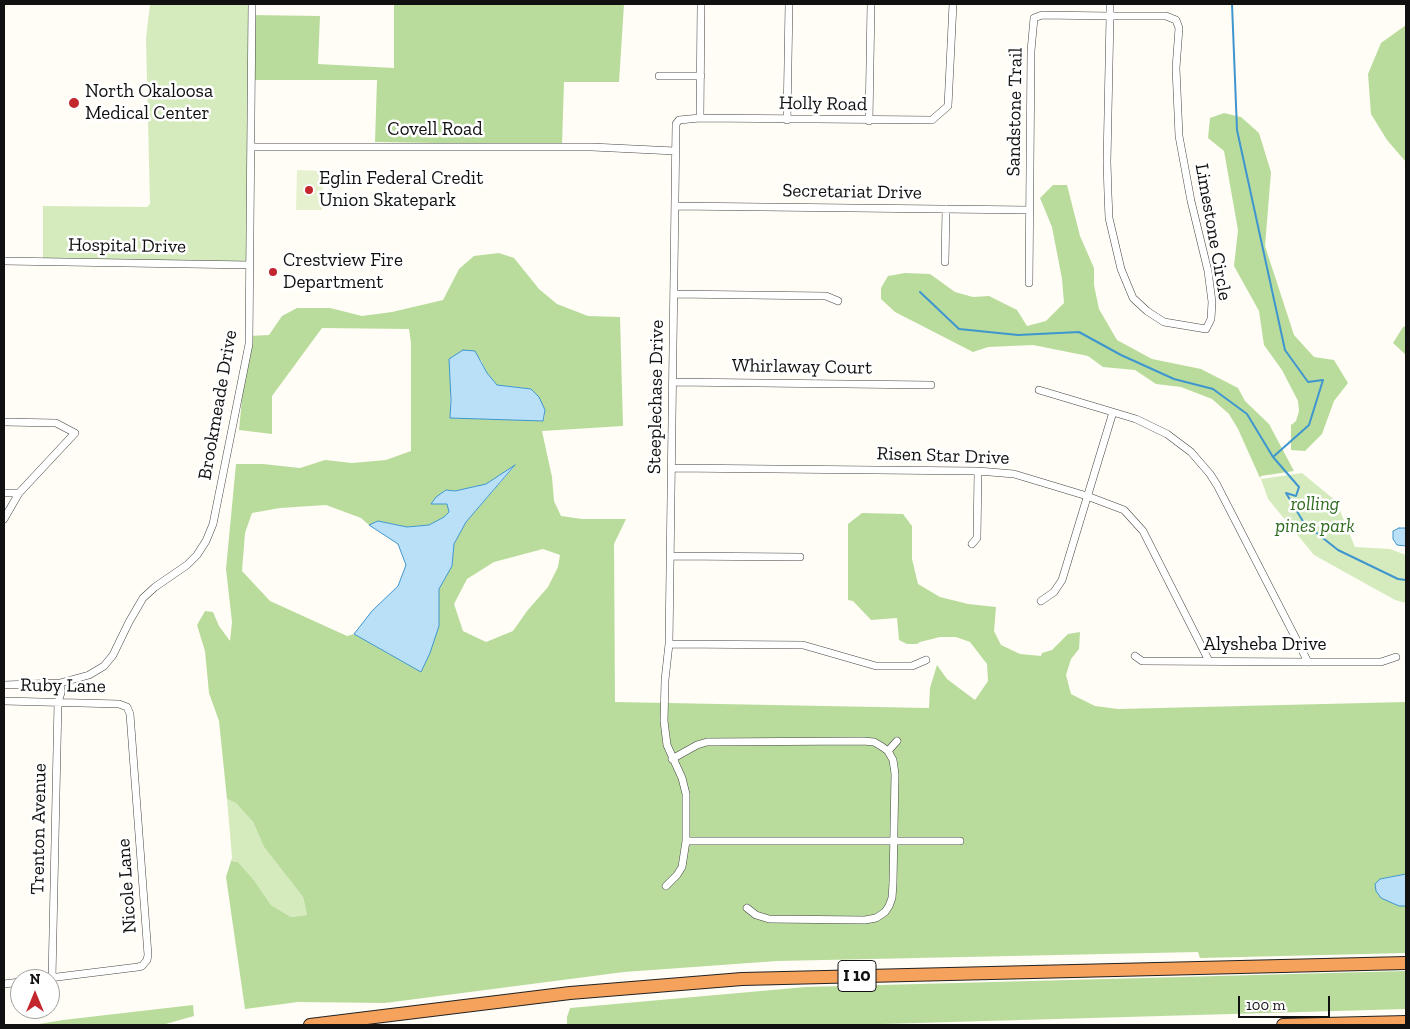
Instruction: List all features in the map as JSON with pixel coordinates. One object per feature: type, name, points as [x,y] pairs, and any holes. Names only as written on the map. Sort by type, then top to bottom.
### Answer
[{"type":"highway","name":"I 10","points":[[310,1025],[570,993],[742,979],[1406,963]]},
{"type":"highway","points":[[1283,1025],[1406,1022]]},
{"type":"street","name":"Brookmeade Drive","points":[[4,685],[60,683],[89,675],[104,666],[114,655],[128,622],[143,598],[155,587],[188,565],[197,556],[213,524],[249,344],[252,4]]},
{"type":"street","points":[[700,118],[701,4]]},
{"type":"street","points":[[787,120],[788,4]]},
{"type":"street","points":[[869,120],[871,4]]},
{"type":"street","name":"Holly Road","points":[[675,152],[676,124],[679,120],[700,118],[932,120],[948,106],[953,4]]},
{"type":"street","name":"Limestone Circle","points":[[1110,4],[1108,194],[1109,218],[1121,270],[1133,298],[1147,311],[1164,322],[1206,329],[1211,319],[1212,310],[1208,271],[1191,200],[1179,136],[1176,68],[1179,28],[1176,20],[1166,16],[1110,16]]},
{"type":"street","name":"Sandstone Trail","points":[[1029,283],[1031,51],[1034,18],[1042,15],[1110,16]]},
{"type":"street","points":[[659,76],[701,76]]},
{"type":"street","name":"Covell Road","points":[[251,147],[573,147],[675,152]]},
{"type":"street","name":"Steeplechase Drive","points":[[666,886],[682,867],[686,841],[686,794],[682,778],[667,745],[664,721],[664,680],[669,644],[675,152]]},
{"type":"street","name":"Secretariat Drive","points":[[675,206],[1030,210]]},
{"type":"street","points":[[945,262],[946,209]]},
{"type":"street","name":"Hospital Drive","points":[[4,261],[250,265]]},
{"type":"street","points":[[674,294],[826,296],[838,301]]},
{"type":"street","name":"Whirlaway Court","points":[[672,382],[931,385]]},
{"type":"street","points":[[1039,390],[1136,419],[1167,434],[1190,452],[1210,474],[1222,494],[1308,662]]},
{"type":"street","points":[[1041,601],[1054,592],[1062,580],[1113,412]]},
{"type":"street","points":[[4,422],[56,423],[75,433],[19,493],[4,520]]},
{"type":"street","name":"Risen Star Drive","points":[[672,468],[978,471],[1014,474],[1087,496],[1124,510],[1143,531],[1209,662]]},
{"type":"street","points":[[972,544],[976,538],[978,471]]},
{"type":"street","points":[[4,493],[19,493]]},
{"type":"street","points":[[670,556],[800,557]]},
{"type":"street","points":[[669,644],[803,645],[876,666],[912,666],[926,660]]},
{"type":"street","name":"Alysheba Drive","points":[[1135,656],[1142,661],[1209,662],[1381,662],[1396,658]]},
{"type":"street","name":"Trenton Avenue","points":[[52,969],[60,683]]},
{"type":"street","name":"Ruby Lane","points":[[4,701],[122,704]]},
{"type":"street","name":"Nicole Lane","points":[[60,977],[138,967],[142,966],[147,960],[130,714],[127,707],[122,704]]},
{"type":"street","points":[[672,759],[697,745],[708,742],[863,741],[874,742],[888,751],[893,760],[895,774],[892,898],[885,912],[876,918],[865,920],[769,919],[756,915],[747,908]]},
{"type":"street","points":[[888,751],[897,741]]},
{"type":"street","points":[[686,841],[960,841]]},
{"type":"green space","points":[[150,4],[250,4],[246,262],[43,261],[43,206],[147,207],[150,204],[146,38]]},
{"type":"green space","points":[[394,4],[624,4],[619,82],[564,82],[562,145],[375,142],[377,80],[249,80],[250,15],[320,16],[318,64],[394,68]]},
{"type":"green space","points":[[1406,25],[1406,162],[1387,140],[1371,114],[1368,74],[1381,43]]},
{"type":"green space","points":[[1224,113],[1241,117],[1259,133],[1271,172],[1265,246],[1294,335],[1314,357],[1334,360],[1348,383],[1334,401],[1322,434],[1305,451],[1291,450],[1291,425],[1296,421],[1299,411],[1298,401],[1282,370],[1264,345],[1259,311],[1234,266],[1238,230],[1224,151],[1208,138],[1210,118]]},
{"type":"green space","name":"Eglin Federal Credit Union Skatepark","points":[[297,170],[323,171],[322,210],[296,210]]},
{"type":"green space","points":[[1053,185],[1067,185],[1080,236],[1094,268],[1094,285],[1099,309],[1117,340],[1152,359],[1201,369],[1238,388],[1245,401],[1269,424],[1294,471],[1261,476],[1260,478],[1238,429],[1229,414],[1212,399],[1181,387],[1156,384],[1135,370],[1103,367],[1088,356],[1033,345],[988,347],[973,352],[895,312],[881,299],[881,288],[888,276],[905,273],[930,274],[955,292],[973,297],[989,296],[1017,310],[1027,326],[1046,321],[1064,303],[1062,279],[1052,227],[1040,198]]},
{"type":"green space","points":[[499,253],[514,258],[539,289],[557,304],[588,316],[620,317],[623,426],[542,431],[552,477],[554,501],[561,516],[582,519],[626,519],[614,544],[615,702],[929,708],[930,688],[937,665],[947,679],[975,700],[988,681],[987,664],[970,642],[956,637],[940,637],[917,644],[907,644],[899,640],[897,618],[871,620],[853,601],[848,600],[848,524],[862,513],[903,514],[912,526],[912,559],[918,584],[940,597],[968,604],[996,607],[994,631],[1001,645],[1020,654],[1041,656],[1042,653],[1052,650],[1068,634],[1080,632],[1079,649],[1071,659],[1066,675],[1071,694],[1095,706],[1118,709],[1406,702],[1406,874],[1380,879],[1399,906],[1406,906],[1406,953],[1200,958],[1198,952],[777,961],[624,972],[385,1003],[298,1002],[245,1009],[226,877],[231,861],[238,862],[254,880],[271,905],[291,917],[307,915],[303,897],[264,847],[253,822],[236,803],[227,799],[219,721],[209,693],[205,651],[197,625],[205,611],[213,612],[219,626],[230,641],[232,622],[226,569],[236,464],[263,464],[300,468],[325,460],[352,463],[386,460],[411,451],[411,343],[409,329],[322,328],[272,396],[272,434],[239,430],[248,336],[269,335],[282,316],[297,308],[330,308],[362,316],[392,312],[443,300],[459,269],[474,256]],"holes":[[[449,360],[481,360],[487,373],[497,385],[531,389],[545,410],[544,420],[450,418],[451,376]],[[514,467],[466,522],[454,544],[452,566],[439,589],[439,626],[421,672],[354,634],[347,636],[270,601],[242,571],[245,533],[252,513],[280,508],[326,505],[361,518],[369,525],[378,521],[407,527],[429,525],[449,512],[448,504],[432,504],[436,497],[446,490],[455,491],[486,485]],[[543,549],[560,555],[558,567],[548,587],[513,631],[486,642],[463,631],[454,604],[467,579],[494,562]]]},
{"type":"green space","points":[[1406,326],[1406,355],[1393,343],[1403,327]]},
{"type":"green space","name":"rolling pines park","points":[[1302,473],[1336,501],[1355,547],[1390,549],[1406,555],[1406,603],[1395,600],[1314,555],[1268,499],[1261,479]]},
{"type":"green space","points":[[227,799],[236,803],[253,822],[264,847],[303,897],[307,915],[291,917],[271,905],[254,880],[238,862],[231,861]]},
{"type":"green space","points":[[1406,971],[1406,1009],[847,1025],[567,1025],[570,1008],[806,987]]},
{"type":"green space","points":[[193,1005],[194,1016],[162,1025],[33,1025],[63,1020]]},
{"type":"water","points":[[463,350],[475,351],[487,373],[497,385],[531,389],[539,397],[545,410],[543,421],[450,418],[449,359]]},
{"type":"water","points":[[515,465],[466,522],[454,544],[452,566],[439,589],[439,626],[421,672],[354,634],[372,611],[398,586],[406,565],[398,544],[369,525],[378,521],[407,527],[429,525],[449,512],[447,504],[431,504],[436,497],[446,490],[455,491],[486,484]]},
{"type":"water","points":[[1399,528],[1406,528],[1406,546],[1397,545],[1393,539],[1393,531]]},
{"type":"water","points":[[1406,874],[1406,906],[1399,906],[1381,898],[1376,891],[1375,884],[1380,879]]},
{"type":"waterway","points":[[1232,4],[1237,130],[1285,350],[1308,382],[1323,380],[1309,425],[1273,457],[1299,487],[1296,496],[1286,493],[1304,523],[1338,550],[1398,579],[1406,580]]},
{"type":"waterway","points":[[920,292],[959,329],[1018,335],[1079,332],[1121,355],[1174,379],[1213,389],[1247,414],[1273,457]]},
{"type":"place","name":"North Okaloosa Medical Center","points":[[74,103]]},
{"type":"place","name":"Eglin Federal Credit Union Skatepark","points":[[309,190]]},
{"type":"place","name":"Crestview Fire Department","points":[[273,272]]}]
